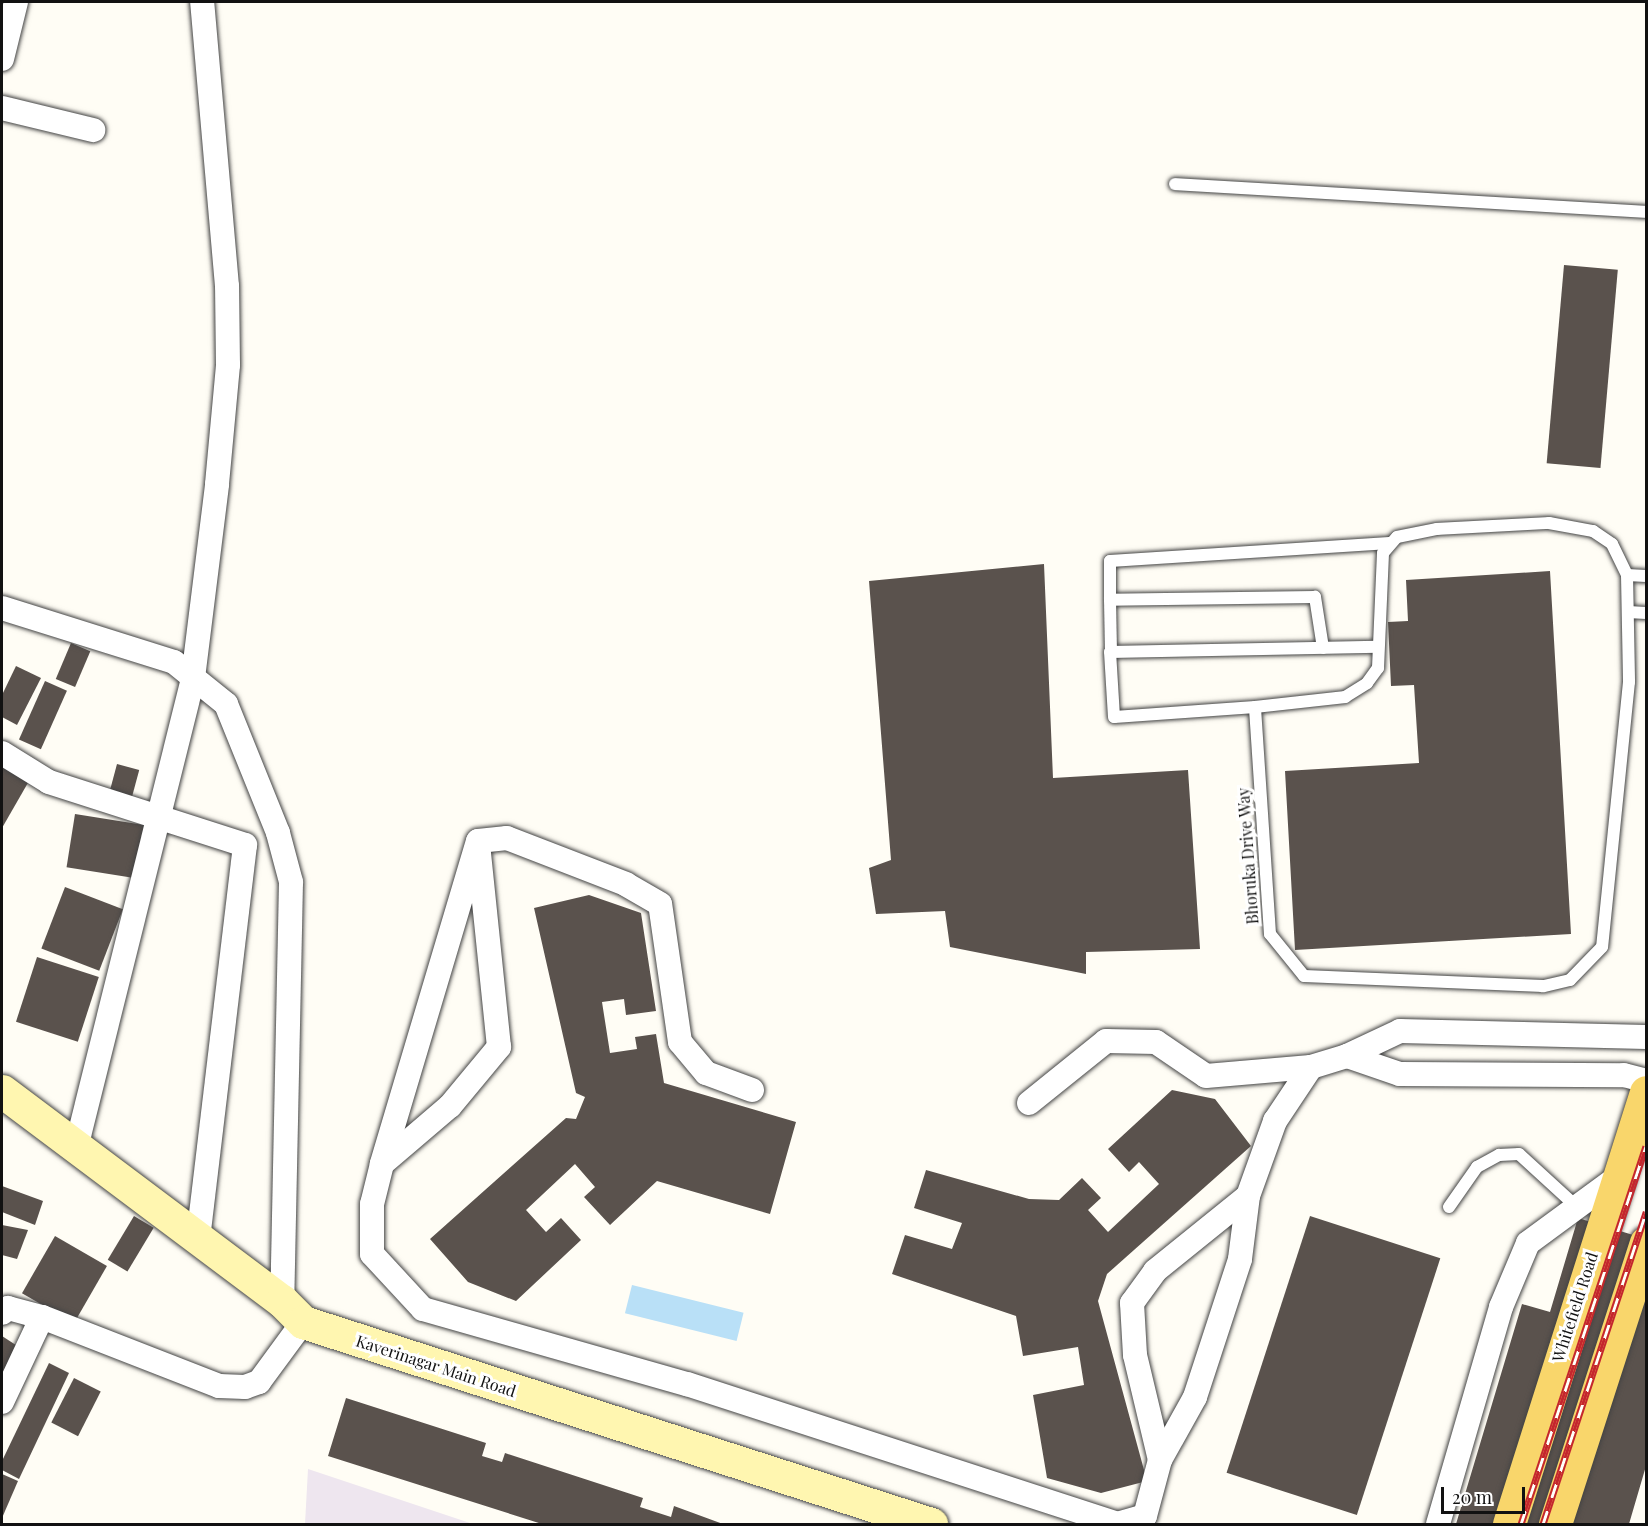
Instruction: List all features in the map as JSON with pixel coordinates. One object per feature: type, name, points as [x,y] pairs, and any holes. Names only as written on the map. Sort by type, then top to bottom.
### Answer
[{"type":"main road","name":"Whitefield Road","points":[[1509,1524],[1647,1092]]},
{"type":"main road","points":[[1555,1524],[1647,1242]]},
{"type":"street","points":[[2,59],[16,2]]},
{"type":"street","points":[[76,1148],[194,678],[228,365],[227,286],[202,2]]},
{"type":"street","points":[[2,108],[93,130]]},
{"type":"street","points":[[2,608],[174,662],[226,704],[278,833],[291,882],[292,1312],[259,1382],[245,1387],[219,1386],[42,1317],[8,1308],[2,1313]]},
{"type":"street","points":[[2,753],[49,782],[158,815],[245,845],[198,1241]]},
{"type":"street","points":[[478,841],[507,838],[626,884],[660,904],[680,1042],[706,1073],[752,1090]]},
{"type":"street","points":[[478,841],[372,1204],[372,1254],[423,1309],[687,1384],[1117,1524],[1145,1516],[1160,1460],[1198,1387],[1240,1259],[1248,1196],[1275,1121],[1311,1068]]},
{"type":"street","points":[[382,1164],[450,1106],[499,1047],[478,841]]},
{"type":"street","points":[[1029,1103],[1106,1041],[1156,1042],[1206,1077],[1311,1068],[1347,1056],[1400,1031],[1647,1037]]},
{"type":"street","points":[[1347,1056],[1400,1074],[1624,1075],[1647,1081]]},
{"type":"street","name":"Kaverinagar Main Road","points":[[2,1091],[292,1312],[931,1524]]},
{"type":"street","points":[[1438,1524],[1501,1307],[1528,1243],[1618,1177]]},
{"type":"street","points":[[1160,1460],[1135,1356],[1132,1303],[1155,1271],[1248,1196]]},
{"type":"street","points":[[2,1402],[42,1317]]},
{"type":"lane","points":[[1175,184],[1647,212]]},
{"type":"lane","name":"Bhoruka Drive Way","points":[[1110,600],[1108,566],[1119,557],[1389,543],[1437,529],[1574,525],[1612,544],[1627,575],[1629,682],[1608,924],[1602,947],[1570,980],[1510,987],[1304,976],[1270,934],[1255,707]]},
{"type":"lane","points":[[1323,648],[1320,603],[1310,596],[1110,600],[1114,717],[1255,707],[1355,692],[1378,668],[1381,570],[1389,543]]},
{"type":"lane","points":[[1627,575],[1647,576]]},
{"type":"lane","points":[[1628,612],[1647,613]]},
{"type":"lane","points":[[1110,652],[1378,647]]},
{"type":"lane","points":[[1449,1207],[1477,1167],[1499,1155],[1519,1155],[1578,1208]]},
{"type":"shaded area","points":[[308,1469],[473,1524],[305,1524]]},
{"type":"water","points":[[632,1285],[744,1313],[737,1341],[625,1313]]},
{"type":"building","points":[[1564,265],[1618,270],[1600,468],[1547,463]]},
{"type":"building","points":[[1044,564],[1053,778],[1188,770],[1200,949],[1086,952],[1086,974],[950,947],[945,911],[876,914],[869,868],[891,860],[869,581]]},
{"type":"building","points":[[1550,571],[1571,934],[1295,950],[1285,771],[1419,763],[1414,685],[1391,686],[1388,622],[1408,621],[1406,580]]},
{"type":"building","points":[[71,643],[90,651],[75,687],[56,679]]},
{"type":"building","points":[[16,666],[41,678],[17,725],[2,717],[2,695]]},
{"type":"building","points":[[45,681],[67,691],[41,749],[19,739]]},
{"type":"building","points":[[117,764],[139,770],[131,802],[108,796]]},
{"type":"building","points":[[2,765],[29,781],[2,828]]},
{"type":"building","points":[[75,814],[144,825],[136,878],[67,867]]},
{"type":"building","points":[[65,887],[123,909],[99,971],[41,949]]},
{"type":"building","points":[[589,895],[641,913],[656,1011],[626,1015],[624,999],[602,1002],[610,1053],[637,1049],[635,1037],[656,1034],[664,1083],[796,1122],[770,1214],[657,1181],[610,1225],[584,1197],[595,1187],[575,1164],[526,1210],[546,1232],[561,1218],[581,1240],[516,1301],[468,1282],[430,1239],[566,1118],[576,1119],[585,1097],[576,1093],[534,908]]},
{"type":"building","points":[[37,957],[99,977],[78,1042],[16,1022]]},
{"type":"building","points":[[1172,1090],[1215,1099],[1251,1146],[1107,1274],[1098,1301],[1147,1481],[1101,1493],[1047,1478],[1033,1395],[1084,1385],[1078,1347],[1023,1356],[1016,1316],[892,1274],[905,1235],[952,1249],[962,1223],[914,1208],[926,1170],[1029,1199],[1059,1200],[1082,1178],[1101,1198],[1088,1210],[1108,1232],[1159,1184],[1139,1162],[1129,1172],[1108,1149]]},
{"type":"building","points":[[2,1186],[43,1201],[35,1225],[2,1212]]},
{"type":"building","points":[[134,1216],[154,1228],[127,1272],[108,1260]]},
{"type":"building","points":[[1310,1216],[1440,1258],[1357,1515],[1227,1473]]},
{"type":"building","points":[[1578,1218],[1646,1239],[1646,1466],[1629,1524],[1456,1524],[1522,1304],[1550,1312]]},
{"type":"building","points":[[2,1225],[28,1230],[17,1259],[2,1255]]},
{"type":"building","points":[[55,1236],[107,1266],[74,1323],[22,1293]]},
{"type":"building","points":[[2,1336],[22,1349],[2,1389]]},
{"type":"building","points":[[49,1363],[69,1373],[19,1479],[2,1470],[2,1461]]},
{"type":"building","points":[[74,1378],[101,1392],[78,1436],[51,1423]]},
{"type":"building","points":[[346,1398],[486,1443],[482,1456],[502,1462],[505,1453],[643,1498],[640,1507],[671,1517],[674,1506],[723,1524],[542,1524],[328,1456]]},
{"type":"building","points":[[2,1474],[18,1481],[2,1518]]},
{"type":"railway","points":[[1521,1524],[1646,1146]]},
{"type":"railway","points":[[1543,1524],[1646,1212]]}]
